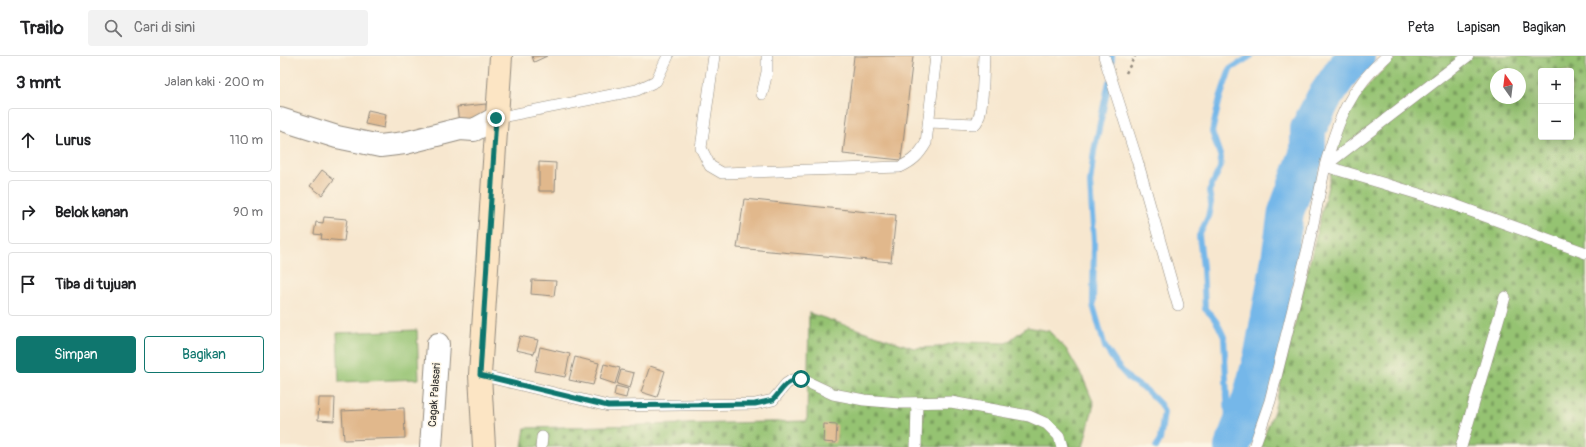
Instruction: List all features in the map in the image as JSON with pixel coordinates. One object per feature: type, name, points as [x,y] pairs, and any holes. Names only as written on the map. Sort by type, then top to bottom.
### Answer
[{"type":"main road","points":[[484,447],[480,375],[501,56]]},
{"type":"street","points":[[280,119],[337,136],[380,146],[411,142],[460,129],[474,130],[496,118]]},
{"type":"street","name":"Cagak Palasari","points":[[431,447],[438,344]]},
{"type":"lane","points":[[496,118],[637,90],[656,81],[668,56]]},
{"type":"lane","points":[[714,56],[701,148],[710,166],[722,173],[900,167],[912,162],[920,154],[926,143],[936,56]]},
{"type":"lane","points":[[762,94],[767,72],[767,56]]},
{"type":"lane","points":[[929,122],[975,124],[977,122],[980,109],[984,56]]},
{"type":"lane","points":[[1104,56],[1137,160],[1178,305]]},
{"type":"lane","points":[[1254,447],[1270,401],[1308,248],[1325,166],[1335,131],[1346,105],[1369,71],[1386,56]]},
{"type":"lane","points":[[1325,166],[1468,56]]},
{"type":"lane","points":[[1325,166],[1449,204],[1586,252]]},
{"type":"lane","points":[[1461,447],[1505,297]]},
{"type":"lane","points":[[480,375],[608,406],[755,404],[773,400],[786,384],[792,380],[801,379],[833,394],[864,400],[900,403],[951,402],[1029,416],[1047,424],[1059,436],[1062,447]]},
{"type":"lane","points":[[916,447],[917,403]]},
{"type":"green space","points":[[1398,56],[1586,56],[1586,447],[1260,447],[1274,411],[1343,127],[1355,103],[1375,78]]},
{"type":"green space","points":[[809,313],[914,348],[939,347],[957,342],[1006,343],[1027,327],[1049,331],[1066,349],[1083,378],[1094,404],[1083,447],[522,447],[525,428],[807,421]]},
{"type":"green space","points":[[417,330],[419,379],[339,382],[337,333]]},
{"type":"building","points":[[532,56],[547,56],[534,62]]},
{"type":"building","points":[[854,56],[913,56],[901,160],[843,154]]},
{"type":"building","points":[[486,104],[487,120],[459,123],[457,107]]},
{"type":"building","points":[[368,110],[386,114],[384,128],[365,124]]},
{"type":"building","points":[[539,162],[556,163],[555,191],[539,191]]},
{"type":"building","points":[[322,170],[334,179],[322,195],[310,186]]},
{"type":"building","points":[[744,199],[896,215],[891,262],[737,248]]},
{"type":"building","points":[[324,217],[347,219],[344,241],[321,239],[322,235],[314,234],[316,222],[323,223]]},
{"type":"building","points":[[532,280],[556,281],[554,296],[531,294]]},
{"type":"building","points":[[520,336],[538,340],[534,354],[516,350]]},
{"type":"building","points":[[540,347],[570,354],[565,377],[535,371]]},
{"type":"building","points":[[575,357],[599,363],[593,385],[569,380]]},
{"type":"building","points":[[604,364],[620,368],[615,384],[600,379]]},
{"type":"building","points":[[650,366],[665,371],[657,397],[641,392]]},
{"type":"building","points":[[621,370],[634,373],[630,388],[617,384]]},
{"type":"building","points":[[616,386],[628,389],[626,398],[614,395]]},
{"type":"building","points":[[319,398],[335,398],[334,421],[318,420]]},
{"type":"building","points":[[404,408],[405,438],[344,440],[342,411]]},
{"type":"building","points":[[824,424],[837,425],[836,443],[823,442]]},
{"type":"waterway","points":[[1111,71],[1112,56]]},
{"type":"waterway","points":[[1226,447],[1228,419],[1224,337],[1214,318],[1205,309],[1203,267],[1199,236],[1208,217],[1211,202],[1209,191],[1220,168],[1221,158],[1212,132],[1220,98],[1230,69],[1251,56]]},
{"type":"waterway","points":[[1232,447],[1250,399],[1262,354],[1286,212],[1308,151],[1308,129],[1324,98],[1343,70],[1357,56]]},
{"type":"waterway","points":[[1109,82],[1094,151],[1090,183],[1094,242],[1093,305],[1105,347],[1117,365],[1130,380],[1146,390],[1160,404],[1164,412],[1160,440],[1156,447]]},
{"type":"route","points":[[496,118],[480,375],[608,406],[755,404],[773,400],[786,384],[792,380],[801,379]]}]
